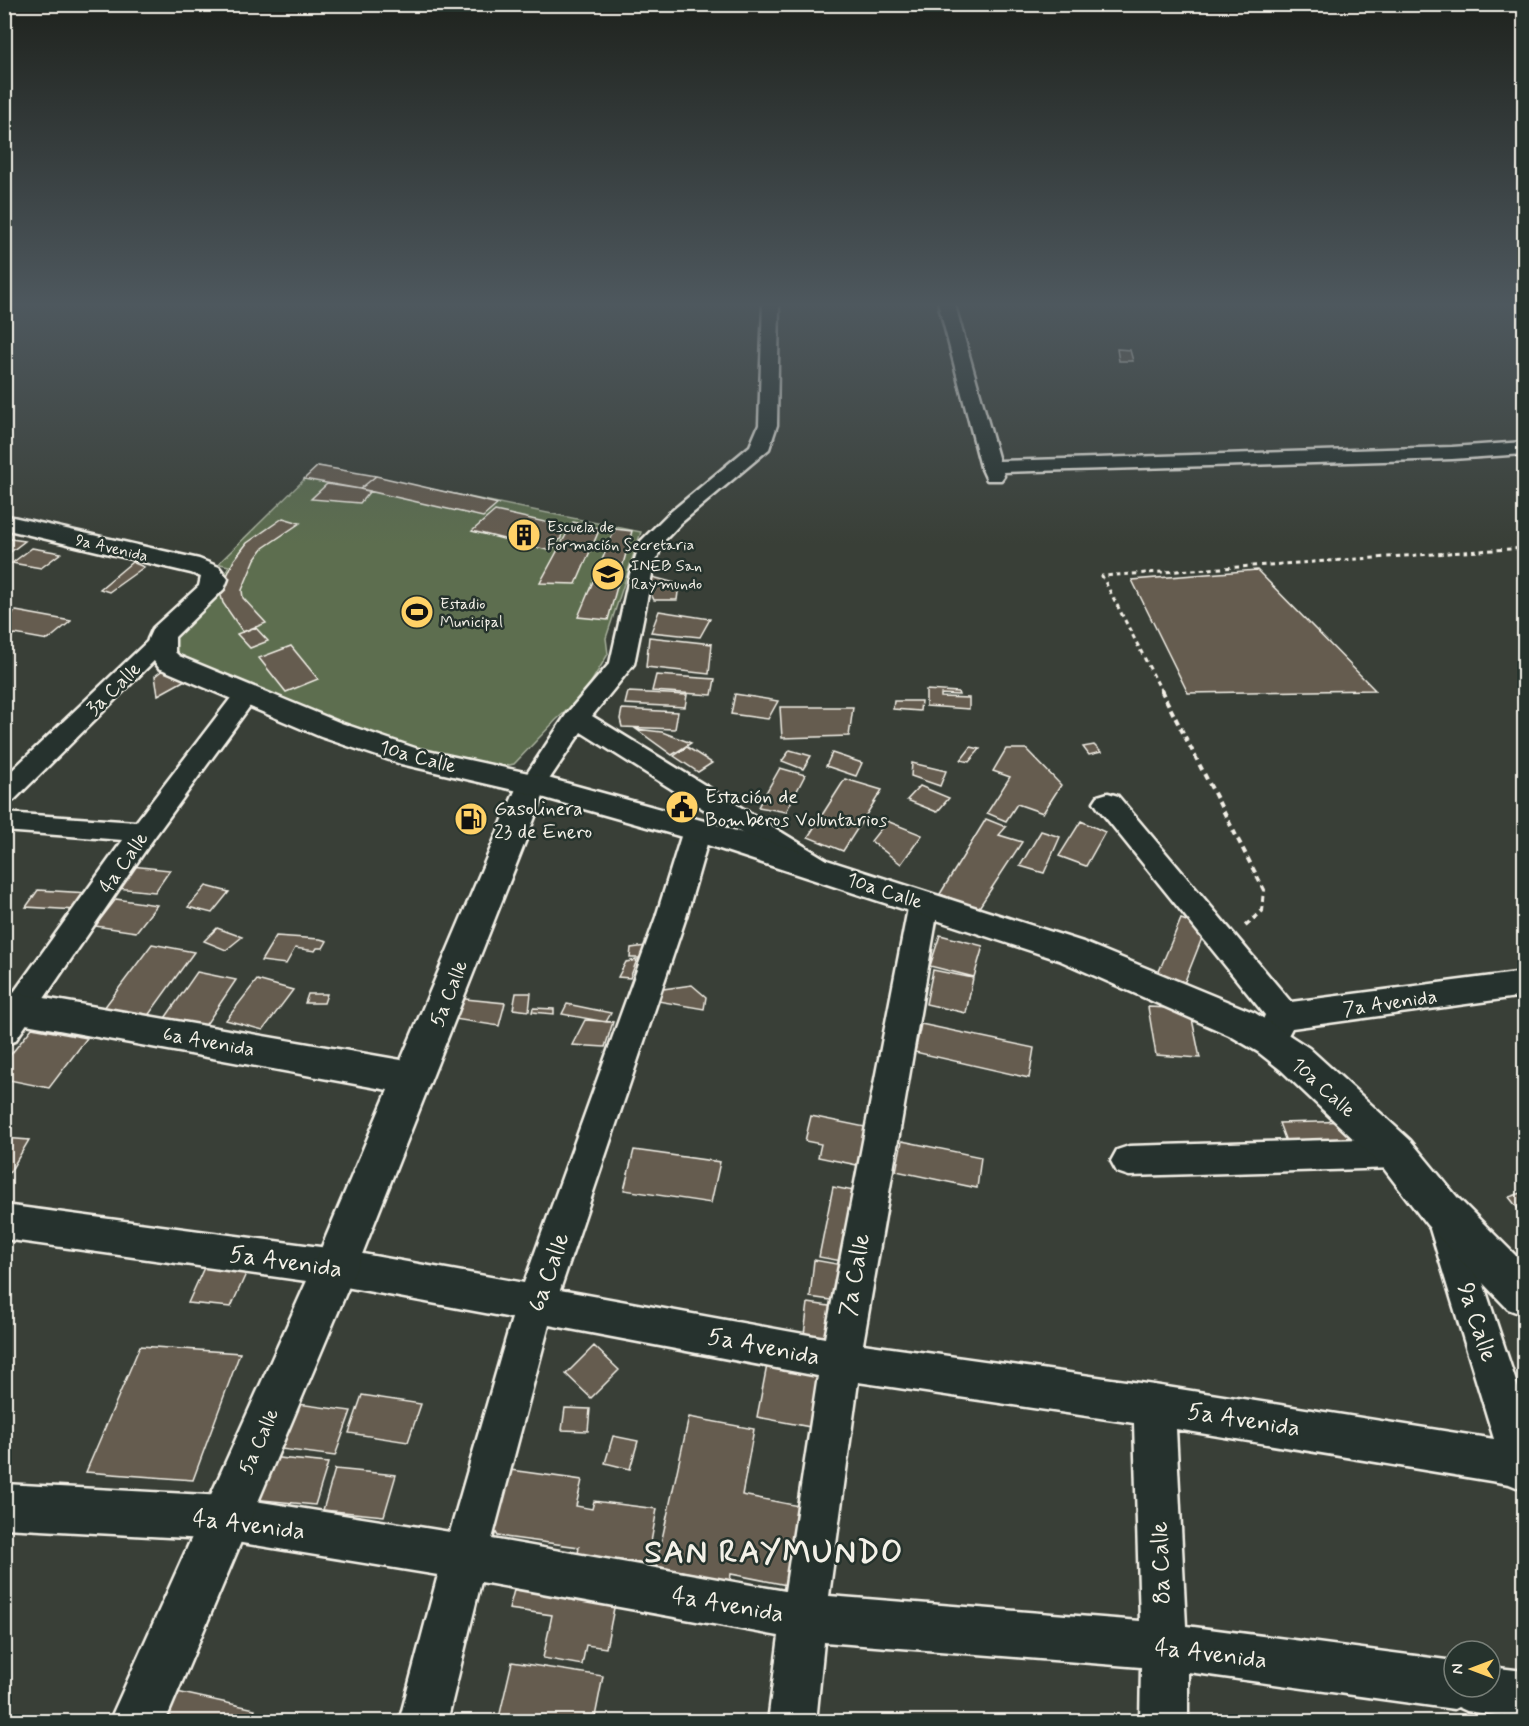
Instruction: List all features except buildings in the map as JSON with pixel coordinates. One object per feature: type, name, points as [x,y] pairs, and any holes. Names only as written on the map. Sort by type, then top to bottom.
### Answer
[{"type":"main road","name":"9a Avenida","points":[[4,522],[199,567],[210,572],[215,579]]},
{"type":"main road","name":"3a Calle","points":[[158,644],[171,625],[204,598],[215,579]]},
{"type":"main road","name":"10a Calle","points":[[158,644],[160,653],[170,662],[331,730],[412,757],[533,784],[697,831],[821,870],[1071,951],[1209,1010],[1277,1029],[1295,1059],[1396,1153],[1442,1210],[1524,1294]]},
{"type":"main road","name":"5a Calle","points":[[137,1722],[335,1267],[533,784]]},
{"type":"main road","name":"6a Avenida","points":[[10,1014],[413,1078]]},
{"type":"street","name":"5a Calle","points":[[533,784],[577,717],[622,663],[641,574],[652,542],[674,519],[759,449],[768,425],[769,383]]},
{"type":"street","points":[[968,383],[992,471],[1524,448]]},
{"type":"street","name":"3a Calle","points":[[4,794],[158,644]]},
{"type":"street","name":"4a Calle","points":[[10,1014],[246,694]]},
{"type":"street","points":[[577,717],[821,870]]},
{"type":"street","points":[[1108,802],[1225,942],[1277,1029]]},
{"type":"street","points":[[4,822],[143,832]]},
{"type":"street","name":"6a Calle","points":[[423,1722],[467,1557],[476,1514],[536,1302],[657,960],[697,831]]},
{"type":"street","name":"7a Calle","points":[[792,1722],[803,1617],[840,1360],[875,1154],[924,903]]},
{"type":"street","name":"7a Avenida","points":[[1277,1029],[1523,986]]},
{"type":"street","points":[[1129,1161],[1396,1153]]},
{"type":"street","name":"9a Calle","points":[[1442,1210],[1524,1466]]},
{"type":"street","name":"5a Avenida","points":[[4,1222],[335,1267],[536,1302],[840,1360],[1154,1405],[1524,1466]]},
{"type":"street","name":"8a Calle","points":[[1154,1405],[1164,1646],[1164,1722]]},
{"type":"street","name":"4a Avenida","points":[[4,1506],[224,1518],[467,1557],[803,1617],[1164,1646],[1442,1683]]},
{"type":"street","points":[[1502,1692],[1524,1695]]},
{"type":"path","points":[[1225,942],[1262,912],[1264,890],[1102,576],[1524,548]]},
{"type":"green space","points":[[318,466],[641,532],[606,638],[608,654],[583,696],[556,720],[514,764],[500,767],[376,738],[170,652],[169,633],[217,591],[229,566],[220,564],[220,562]]},
{"type":"place","name":"Escuela de Formación Secretaria","points":[[524,535]]},
{"type":"place","name":"INEB San Raymundo","points":[[608,574]]},
{"type":"place","name":"Estadio Municipal","points":[[417,612]]},
{"type":"place","name":"Estación de Bomberos Voluntarios","points":[[682,807]]},
{"type":"place","name":"Gasolinera 23 de Enero","points":[[471,819]]},
{"type":"district","name":"SAN RAYMUNDO","points":[[774,1551]]}]
